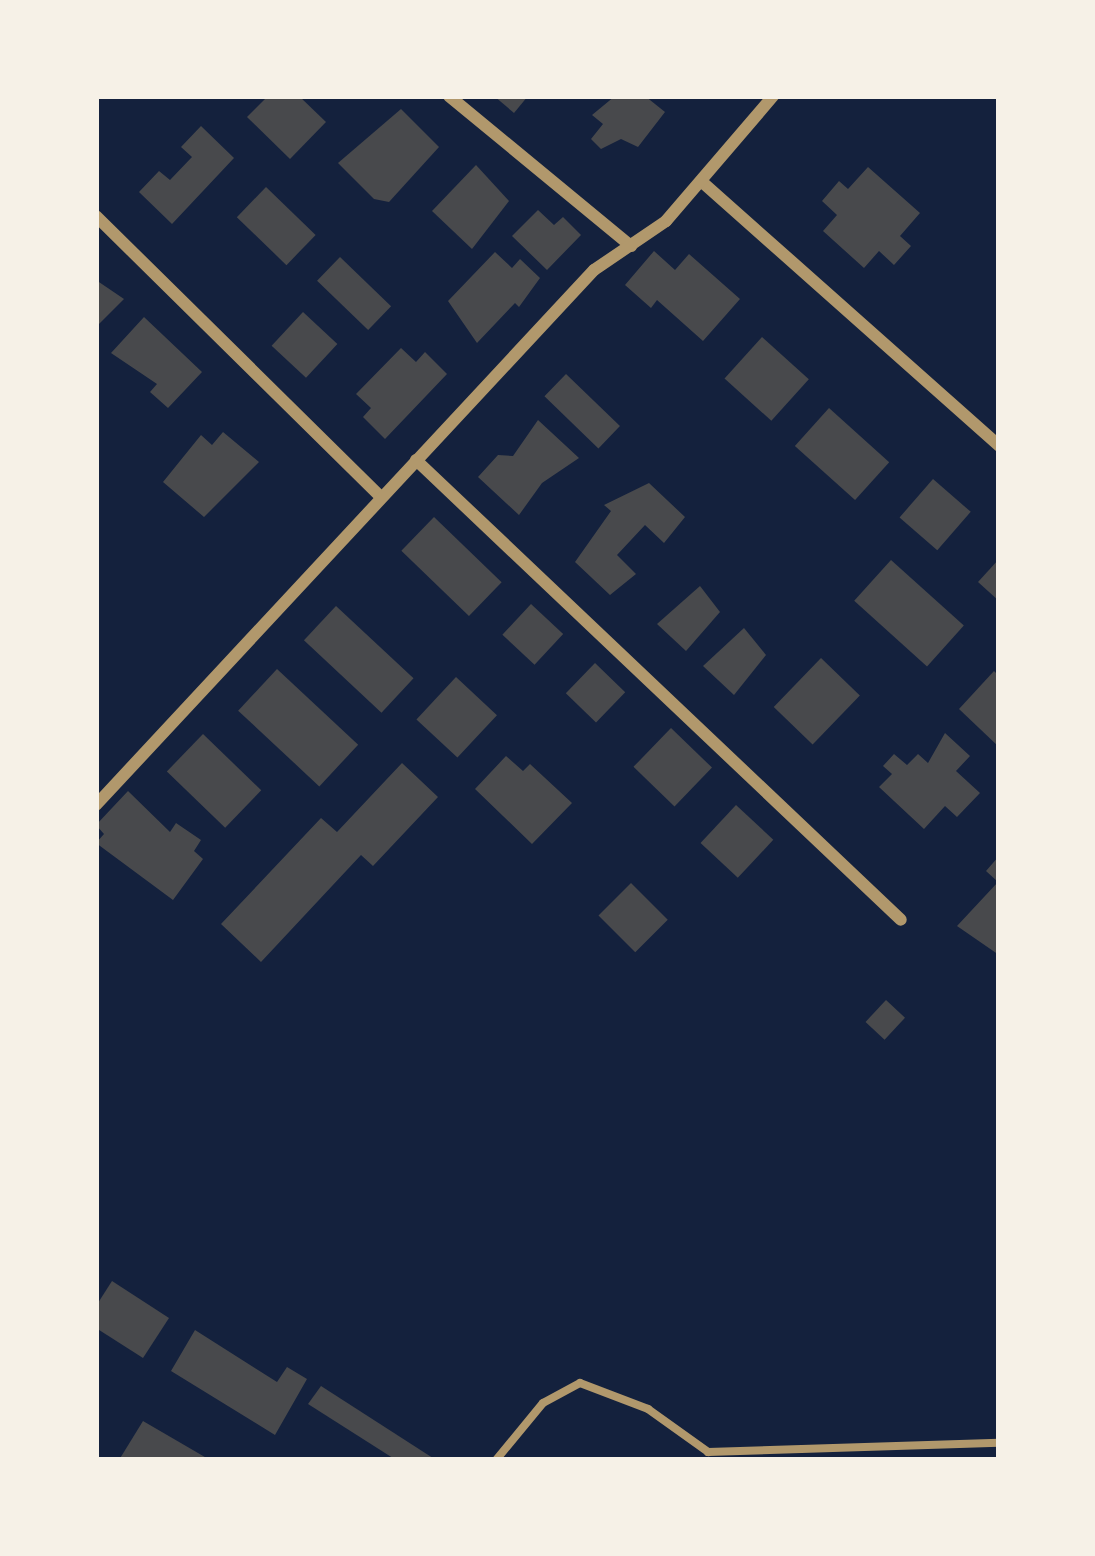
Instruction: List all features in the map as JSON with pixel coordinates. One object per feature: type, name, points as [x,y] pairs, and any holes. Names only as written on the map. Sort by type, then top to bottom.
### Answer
[{"type":"street","points":[[449,96],[631,245]]},
{"type":"street","points":[[96,805],[594,270],[631,245],[701,181],[773,96]]},
{"type":"street","points":[[701,181],[999,446]]},
{"type":"street","points":[[96,216],[380,496]]},
{"type":"street","points":[[416,460],[901,920]]},
{"type":"lane","points":[[496,1460],[544,1403],[580,1383],[648,1408],[708,1452],[999,1443]]},
{"type":"building","points":[[268,96],[299,96],[326,122],[290,159],[247,117]]},
{"type":"building","points":[[494,96],[528,96],[514,113]]},
{"type":"building","points":[[615,96],[645,96],[665,112],[638,147],[621,139],[601,149],[591,139],[603,124],[592,115]]},
{"type":"building","points":[[401,109],[439,147],[389,202],[374,199],[338,163]]},
{"type":"building","points":[[201,126],[234,158],[172,224],[139,192],[159,171],[170,180],[192,157],[181,147]]},
{"type":"building","points":[[476,165],[509,201],[472,249],[432,211]]},
{"type":"building","points":[[868,167],[920,213],[900,236],[911,246],[894,265],[879,251],[864,268],[823,231],[837,215],[822,201],[839,181],[848,189]]},
{"type":"building","points":[[266,187],[316,235],[286,265],[237,217]]},
{"type":"building","points":[[538,210],[554,225],[563,217],[581,235],[547,270],[512,236]]},
{"type":"building","points":[[654,251],[675,270],[689,254],[740,299],[703,341],[657,300],[651,308],[625,285]]},
{"type":"building","points":[[495,252],[512,268],[520,259],[540,278],[519,307],[515,303],[477,343],[448,301]]},
{"type":"building","points":[[340,257],[391,306],[368,330],[317,281]]},
{"type":"building","points":[[96,280],[124,299],[96,327]]},
{"type":"building","points":[[303,312],[337,344],[306,378],[272,346]]},
{"type":"building","points":[[144,317],[202,372],[168,408],[150,392],[157,384],[111,353]]},
{"type":"building","points":[[762,337],[809,379],[771,421],[725,379]]},
{"type":"building","points":[[401,348],[416,362],[425,352],[447,374],[385,439],[363,417],[371,408],[356,394]]},
{"type":"building","points":[[566,374],[620,426],[598,448],[544,396]]},
{"type":"building","points":[[829,408],[889,462],[855,500],[795,446]]},
{"type":"building","points":[[538,420],[579,458],[542,483],[519,515],[478,477],[498,455],[513,456]]},
{"type":"building","points":[[223,432],[259,462],[204,517],[163,482],[201,435],[212,445]]},
{"type":"building","points":[[933,479],[971,512],[937,550],[900,517]]},
{"type":"building","points":[[649,483],[685,517],[664,543],[645,525],[617,555],[636,574],[610,595],[575,562],[611,511],[604,505]]},
{"type":"building","points":[[434,517],[502,582],[469,616],[401,551]]},
{"type":"building","points":[[999,559],[999,601],[978,582]]},
{"type":"building","points":[[891,560],[964,626],[927,666],[854,601]]},
{"type":"building","points":[[700,586],[720,612],[686,651],[657,624]]},
{"type":"building","points":[[531,604],[563,634],[535,665],[502,635]]},
{"type":"building","points":[[336,606],[414,678],[381,713],[304,640]]},
{"type":"building","points":[[744,628],[766,655],[734,695],[703,666]]},
{"type":"building","points":[[821,658],[860,696],[813,744],[774,707]]},
{"type":"building","points":[[595,663],[625,692],[596,722],[566,693]]},
{"type":"building","points":[[277,669],[358,745],[319,786],[238,711]]},
{"type":"building","points":[[994,671],[999,676],[999,747],[959,709]]},
{"type":"building","points":[[456,677],[497,715],[457,758],[416,719]]},
{"type":"building","points":[[671,728],[712,768],[674,806],[633,767]]},
{"type":"building","points":[[945,733],[970,756],[956,771],[980,793],[957,817],[945,806],[924,829],[879,787],[892,774],[883,766],[894,754],[907,765],[918,754],[928,763]]},
{"type":"building","points":[[203,734],[261,790],[225,828],[167,771]]},
{"type":"building","points":[[506,756],[523,771],[530,764],[572,803],[532,844],[475,789]]},
{"type":"building","points":[[402,763],[438,797],[373,866],[361,855],[261,962],[221,924],[321,818],[337,832]]},
{"type":"building","points":[[128,791],[170,832],[176,823],[201,840],[194,851],[203,859],[173,900],[96,843],[104,834],[96,825]]},
{"type":"building","points":[[736,805],[773,840],[738,878],[701,843]]},
{"type":"building","points":[[999,856],[999,955],[957,926],[998,882],[986,871]]},
{"type":"building","points":[[631,883],[668,920],[635,952],[598,916]]},
{"type":"building","points":[[886,1000],[905,1018],[885,1040],[866,1022]]},
{"type":"building","points":[[112,1281],[169,1318],[143,1358],[96,1328],[96,1306]]},
{"type":"building","points":[[195,1330],[277,1382],[287,1367],[307,1379],[275,1435],[171,1371]]},
{"type":"building","points":[[321,1386],[436,1460],[396,1460],[308,1404]]},
{"type":"building","points":[[143,1421],[210,1460],[119,1460]]}]
